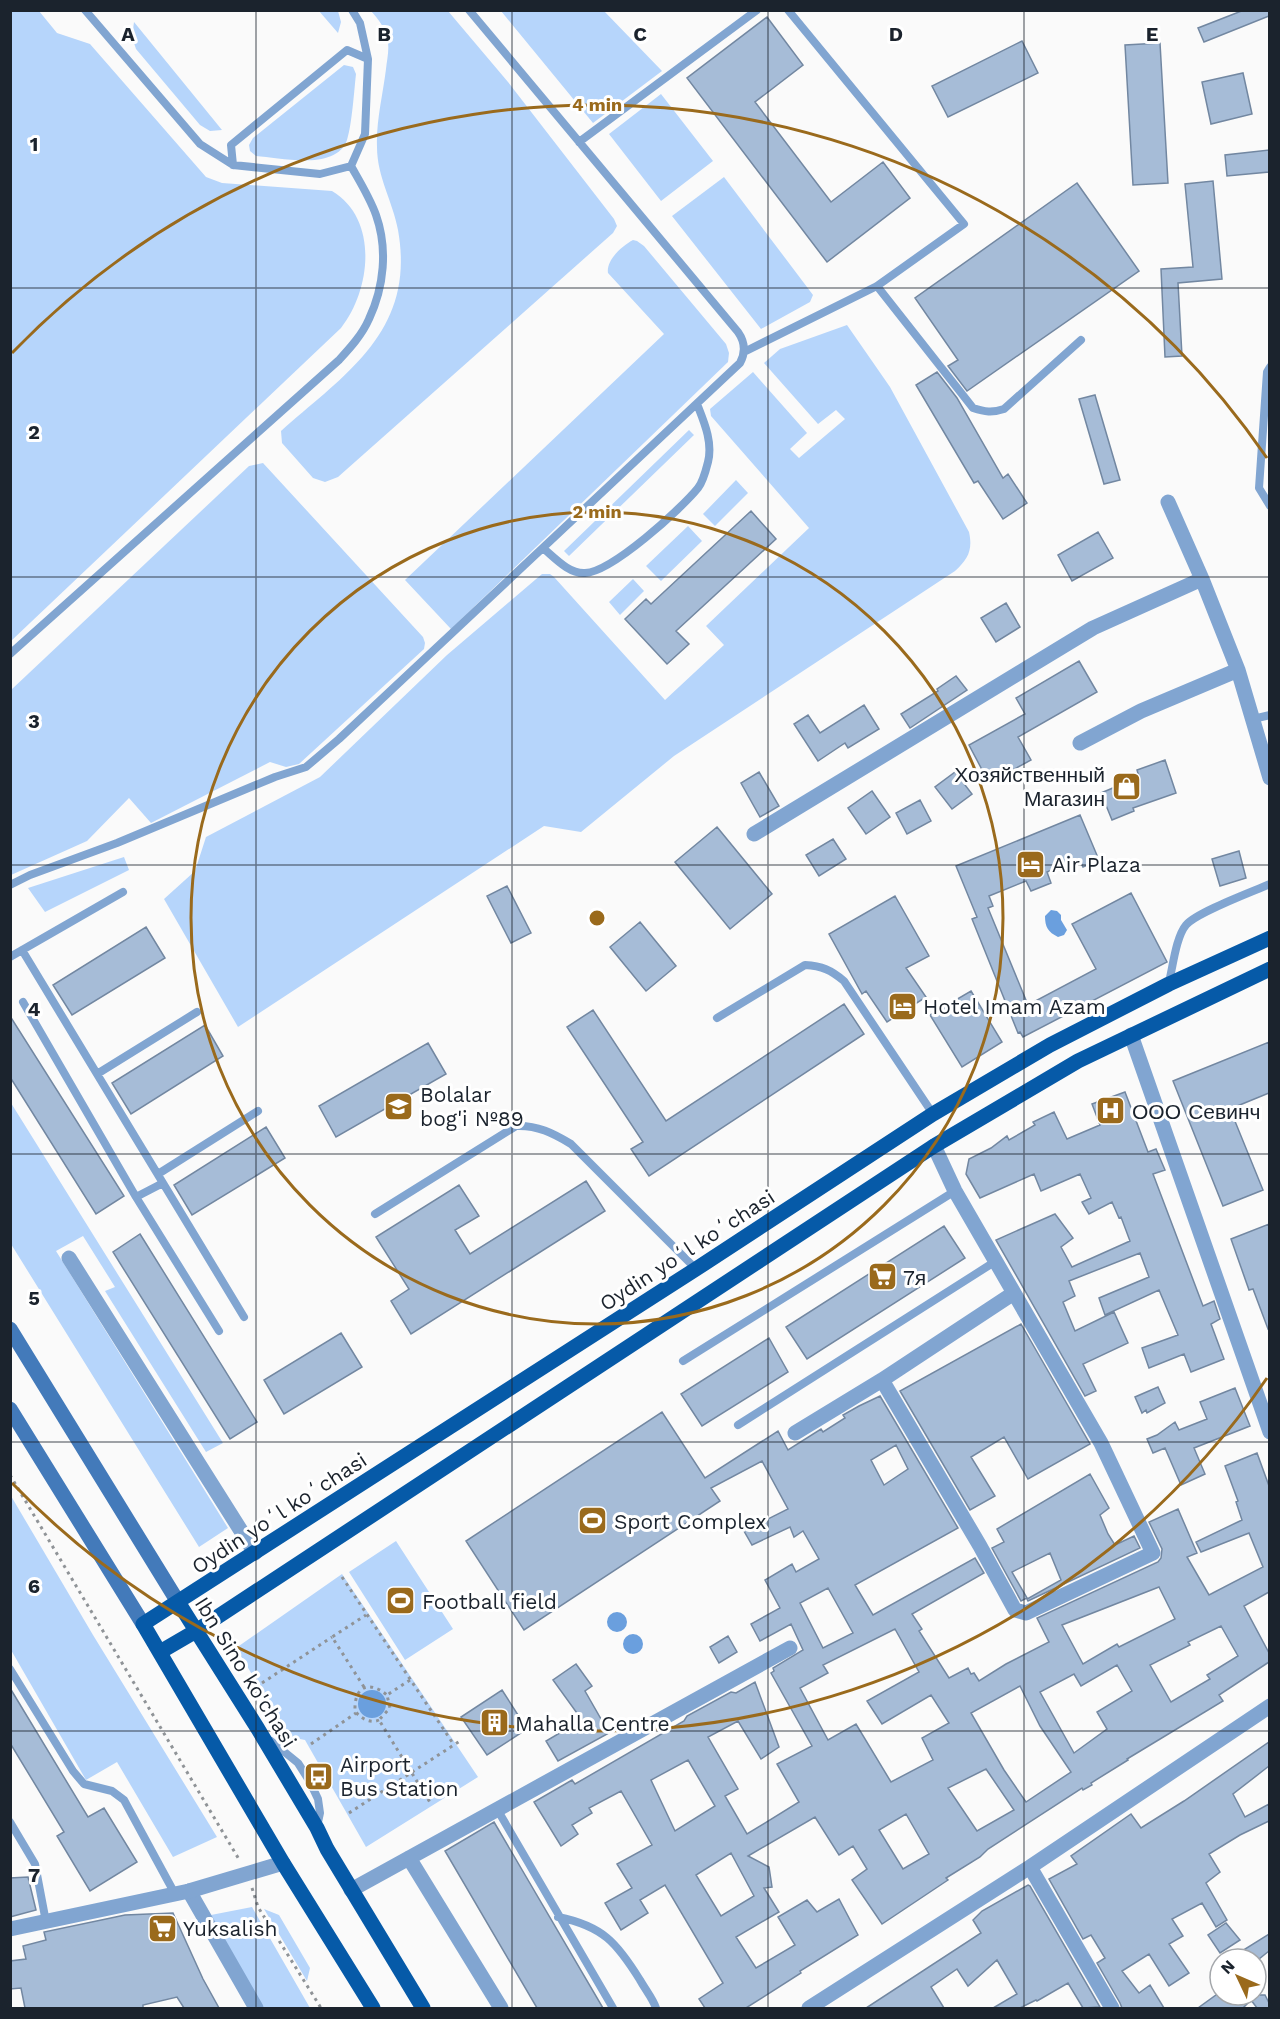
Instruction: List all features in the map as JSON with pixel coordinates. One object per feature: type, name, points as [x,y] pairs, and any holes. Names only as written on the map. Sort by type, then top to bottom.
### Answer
[{"type":"main road","name":"Oydin yoʻl koʻchasi","points":[[143,1624],[933,1114],[1050,1046],[1169,984],[1269,938]]},
{"type":"main road","points":[[160,1652],[934,1146],[1078,1061],[1269,969]]},
{"type":"main road","name":"Ibn Sino ko'chasi","points":[[10,1329],[258,1729],[351,1890],[423,2008]]},
{"type":"main road","points":[[10,1408],[160,1652],[283,1863],[373,2008]]},
{"type":"street","points":[[1168,502],[1238,670],[1269,778]]},
{"type":"street","points":[[754,834],[1093,628],[1202,579]]},
{"type":"street","points":[[1080,743],[1142,711],[1238,670]]},
{"type":"street","points":[[1131,1035],[1269,1432]]},
{"type":"street","points":[[882,1380],[981,1546],[1015,1610],[1026,1613],[1153,1553],[1101,1443],[956,1191],[934,1146]]},
{"type":"street","points":[[69,1258],[255,1553]]},
{"type":"street","points":[[795,1433],[882,1380],[1014,1293]]},
{"type":"street","points":[[351,1890],[496,1808],[790,1648]]},
{"type":"street","points":[[809,2008],[1030,1867],[1269,1706]]},
{"type":"street","points":[[409,1858],[501,2008]]},
{"type":"street","points":[[10,1929],[182,1892],[283,1863]]},
{"type":"street","points":[[1030,1867],[1112,2008]]},
{"type":"street","points":[[182,1892],[256,2008]]},
{"type":"lane","points":[[85,10],[200,144],[233,165],[320,174],[351,166]]},
{"type":"lane","points":[[351,166],[364,134],[368,59],[360,23],[352,10]]},
{"type":"lane","points":[[10,885],[275,777],[306,767],[737,367],[744,352],[743,341],[738,332],[469,10]]},
{"type":"lane","points":[[579,142],[756,10]]},
{"type":"lane","points":[[744,352],[877,286],[964,224],[788,10]]},
{"type":"lane","points":[[233,165],[231,144],[347,50],[368,59]]},
{"type":"lane","points":[[10,654],[331,368],[355,342],[369,321],[378,298],[383,263],[377,216],[351,166]]},
{"type":"lane","points":[[877,286],[973,408],[982,411],[992,413],[1004,409],[1080,340]]},
{"type":"lane","points":[[1269,367],[1259,488],[1269,506]]},
{"type":"lane","points":[[543,549],[573,572],[587,573],[611,564],[654,532],[699,486],[709,460],[708,434],[697,404]]},
{"type":"lane","points":[[1253,719],[1269,715]]},
{"type":"lane","points":[[1169,984],[1180,936],[1186,925],[1197,916],[1269,884]]},
{"type":"lane","points":[[10,957],[123,892]]},
{"type":"lane","points":[[22,950],[244,1317]]},
{"type":"lane","points":[[717,1018],[805,965],[819,966],[833,972],[844,981],[933,1114]]},
{"type":"lane","points":[[23,1002],[136,1197],[219,1330]]},
{"type":"lane","points":[[97,1074],[197,1012]]},
{"type":"lane","points":[[158,1174],[258,1111]]},
{"type":"lane","points":[[375,1214],[516,1126],[529,1125],[552,1132],[571,1143],[696,1269]]},
{"type":"lane","points":[[136,1197],[163,1183]]},
{"type":"lane","points":[[683,1361],[956,1191]]},
{"type":"lane","points":[[738,1425],[996,1261]]},
{"type":"lane","points":[[10,1669],[73,1771],[84,1784],[112,1791],[124,1800],[182,1892]]},
{"type":"lane","points":[[496,1808],[613,2008]]},
{"type":"lane","points":[[10,1822],[35,1864],[46,1922]]},
{"type":"lane","points":[[558,1917],[594,1928],[613,1942],[630,1964],[656,2008]]},
{"type":"path","points":[[10,1475],[247,1873],[258,1907],[321,2008]]},
{"type":"path","points":[[342,1576],[454,1745]]},
{"type":"path","points":[[262,1683],[366,1615]]},
{"type":"path","points":[[332,1637],[364,1687]]},
{"type":"path","points":[[387,1695],[410,1680]]},
{"type":"path","points":[[364,1687],[376,1687],[387,1695],[390,1708],[379,1720],[369,1721],[356,1713],[356,1699],[364,1687]]},
{"type":"path","points":[[310,1744],[356,1713]]},
{"type":"path","points":[[379,1720],[431,1804]]},
{"type":"path","points":[[349,1814],[460,1741]]},
{"type":"shaded area","points":[[10,11],[39,11],[57,33],[90,44],[206,177],[222,183],[332,191],[347,203],[357,219],[363,237],[365,256],[364,275],[359,294],[341,328],[11,641]]},
{"type":"shaded area","points":[[319,11],[338,11],[341,22],[338,33]]},
{"type":"shaded area","points":[[371,11],[448,11],[508,82],[614,219],[617,226],[613,233],[338,477],[325,482],[313,478],[282,443],[281,431],[351,369],[371,347],[386,323],[396,296],[401,265],[398,230],[382,179],[377,147],[388,42],[383,27]]},
{"type":"shaded area","points":[[501,11],[604,11],[662,71],[593,123]]},
{"type":"shaded area","points":[[134,22],[222,130],[210,131],[200,125],[136,49],[132,37]]},
{"type":"shaded area","points":[[344,65],[353,67],[356,74],[349,133],[341,150],[332,156],[307,160],[256,156],[250,151],[249,145],[253,138]]},
{"type":"shaded area","points":[[661,94],[713,161],[661,201],[609,134]]},
{"type":"shaded area","points":[[724,177],[813,295],[810,302],[761,329],[672,216]]},
{"type":"shaded area","points":[[633,240],[644,246],[726,344],[729,353],[728,362],[451,629],[405,580],[664,334],[608,273],[612,258]]},
{"type":"shaded area","points":[[847,325],[890,387],[969,532],[970,549],[963,562],[955,571],[674,756],[581,832],[544,826],[238,1027],[164,899],[195,871],[206,837],[320,777],[447,655],[542,574],[550,574],[554,577],[665,700],[724,645],[706,626],[809,528],[711,416],[710,409],[753,372],[807,433],[790,449],[799,458],[845,419],[836,410],[818,424],[764,363],[780,349]]},
{"type":"shaded area","points":[[689,430],[694,435],[569,556],[564,551]]},
{"type":"shaded area","points":[[263,463],[423,637],[424,649],[299,764],[286,767],[270,762],[151,823],[129,798],[87,841],[11,875],[11,690],[249,466]]},
{"type":"shaded area","points":[[736,480],[748,493],[715,526],[703,514]]},
{"type":"shaded area","points":[[688,526],[702,541],[661,581],[646,566]]},
{"type":"shaded area","points":[[633,579],[644,591],[620,615],[609,602]]},
{"type":"shaded area","points":[[124,857],[129,870],[45,912],[28,888]]},
{"type":"shaded area","points":[[11,1103],[223,1443],[206,1452],[105,1291],[115,1287],[83,1236],[56,1251],[228,1528],[199,1547],[11,1244]]},
{"type":"shaded area","points":[[11,1496],[217,1837],[173,1857],[117,1762],[86,1780],[11,1650]]},
{"type":"shaded area","name":"Football field","points":[[396,1541],[453,1629],[405,1660],[349,1572]]},
{"type":"shaded area","points":[[342,1574],[478,1777],[366,1847],[305,1740],[290,1737],[236,1648]]},
{"type":"shaded area","points":[[252,1907],[310,2008],[263,2008],[211,1915]]},
{"type":"shaded area","points":[[264,1909],[279,1915],[310,1968],[307,1981]]},
{"type":"water","points":[[1051,910],[1061,915],[1061,920],[1067,930],[1064,935],[1058,937],[1048,929],[1045,916]]},
{"type":"water","points":[[617,1612],[624,1615],[627,1622],[624,1629],[617,1632],[610,1629],[607,1622],[610,1615]]},
{"type":"water","points":[[633,1634],[640,1637],[643,1644],[640,1651],[633,1654],[626,1651],[623,1644],[626,1637]]},
{"type":"water","points":[[372,1690],[382,1694],[386,1704],[382,1714],[372,1718],[362,1714],[358,1704],[362,1694]]},
{"type":"building","points":[[1244,10],[1269,10],[1269,16],[1204,42],[1198,28]]},
{"type":"building","points":[[767,17],[803,65],[755,102],[831,202],[883,162],[910,198],[827,262],[687,78]]},
{"type":"building","points":[[1022,41],[1038,73],[948,117],[932,86]]},
{"type":"building","points":[[1160,43],[1168,183],[1133,185],[1125,45]]},
{"type":"building","points":[[1243,73],[1252,114],[1211,124],[1202,82]]},
{"type":"building","points":[[1269,150],[1269,172],[1227,176],[1225,155]]},
{"type":"building","points":[[1213,181],[1222,279],[1178,283],[1182,356],[1165,357],[1161,269],[1193,267],[1185,184]]},
{"type":"building","points":[[1077,183],[1139,271],[967,391],[948,366],[958,360],[915,298]]},
{"type":"building","points":[[937,372],[957,398],[1003,478],[1008,474],[1027,503],[1003,519],[978,481],[974,483],[916,385]]},
{"type":"building","points":[[1095,395],[1120,480],[1104,484],[1079,399]]},
{"type":"building","points":[[751,511],[776,539],[676,631],[689,644],[667,664],[625,619],[646,599],[651,604]]},
{"type":"building","points":[[1098,532],[1113,558],[1072,581],[1058,555]]},
{"type":"building","points":[[1006,603],[1020,627],[996,642],[981,618]]},
{"type":"building","points":[[1079,661],[1097,692],[1018,737],[1031,760],[989,783],[969,745],[1025,714],[1016,698]]},
{"type":"building","points":[[956,676],[967,690],[910,728],[901,714],[938,691],[937,689]]},
{"type":"building","points":[[864,705],[879,729],[848,748],[845,743],[818,761],[794,724],[808,715],[820,733]]},
{"type":"building","points":[[1165,760],[1176,793],[1133,808],[1134,811],[1112,820],[1101,793],[1139,777],[1137,770]]},
{"type":"building","points":[[759,772],[779,806],[760,817],[741,783]]},
{"type":"building","points":[[955,772],[972,794],[952,809],[935,787]]},
{"type":"building","points":[[872,791],[890,817],[866,834],[848,808]]},
{"type":"building","points":[[920,800],[931,821],[907,834],[896,813]]},
{"type":"building","points":[[1080,815],[1099,860],[1083,867],[1079,859],[1047,872],[1051,883],[1031,891],[1026,881],[989,896],[993,906],[988,908],[1028,1005],[1096,969],[1072,924],[1131,893],[1167,962],[1023,1037],[1020,1032],[1018,1033],[972,919],[977,917],[956,866]]},
{"type":"building","points":[[717,827],[772,894],[730,929],[675,862]]},
{"type":"building","points":[[833,839],[846,859],[819,876],[806,855]]},
{"type":"building","points":[[1239,851],[1246,878],[1220,886],[1212,859]]},
{"type":"building","points":[[507,886],[531,933],[511,943],[487,896]]},
{"type":"building","points":[[895,896],[929,956],[906,968],[926,997],[887,1022],[866,991],[862,994],[829,934]]},
{"type":"building","points":[[640,922],[676,966],[646,991],[610,947]]},
{"type":"building","points":[[146,927],[165,958],[72,1015],[53,985]]},
{"type":"building","points":[[971,991],[1002,1042],[962,1067],[930,1015]]},
{"type":"building","points":[[844,1004],[864,1034],[649,1176],[631,1149],[643,1142],[567,1027],[593,1010],[666,1121]]},
{"type":"building","points":[[10,1016],[124,1196],[96,1214],[10,1077]]},
{"type":"building","points":[[205,1025],[223,1056],[131,1114],[112,1083]]},
{"type":"building","points":[[1269,1042],[1269,1093],[1230,1109],[1263,1190],[1223,1206],[1173,1081]]},
{"type":"building","points":[[428,1043],[446,1074],[336,1137],[319,1106]]},
{"type":"building","points":[[1125,1092],[1148,1152],[1156,1149],[1165,1170],[1153,1174],[1203,1306],[1214,1301],[1220,1319],[1211,1324],[1224,1359],[1191,1372],[1184,1354],[1149,1368],[1142,1348],[1178,1335],[1159,1290],[1105,1315],[1099,1298],[1149,1277],[1140,1253],[1069,1281],[1075,1296],[1063,1302],[1075,1331],[1114,1312],[1128,1343],[1083,1364],[1096,1391],[1085,1396],[996,1240],[1055,1214],[1073,1238],[1061,1247],[1072,1267],[1130,1241],[1121,1217],[1119,1218],[1112,1202],[1089,1214],[1082,1202],[1091,1198],[1080,1174],[1041,1191],[1034,1174],[980,1198],[966,1174],[969,1159],[991,1148],[1007,1136],[1009,1140],[1035,1125],[1033,1122],[1054,1112],[1067,1139],[1100,1125],[1092,1104]]},
{"type":"building","points":[[266,1127],[285,1158],[192,1215],[174,1185]]},
{"type":"building","points":[[586,1181],[605,1211],[411,1334],[391,1301],[409,1289],[376,1237],[459,1185],[479,1216],[455,1230],[470,1254]]},
{"type":"building","points":[[1269,1224],[1268,1329],[1253,1289],[1249,1290],[1231,1239]]},
{"type":"building","points":[[944,1226],[965,1258],[807,1359],[786,1327]]},
{"type":"building","points":[[140,1234],[257,1422],[230,1439],[113,1252]]},
{"type":"building","points":[[1021,1324],[1090,1444],[1028,1479],[1004,1437],[971,1457],[995,1496],[970,1510],[900,1391]]},
{"type":"building","points":[[341,1333],[362,1367],[284,1414],[264,1380]]},
{"type":"building","points":[[769,1338],[788,1372],[702,1426],[681,1394]]},
{"type":"building","points":[[1158,1387],[1165,1403],[1147,1413],[1146,1410],[1142,1413],[1135,1397]]},
{"type":"building","points":[[1235,1388],[1250,1426],[1194,1448],[1205,1474],[1181,1485],[1165,1448],[1153,1453],[1147,1439],[1175,1422],[1179,1430],[1207,1419],[1200,1402]]},
{"type":"building","points":[[880,1396],[958,1528],[855,1585],[873,1615],[975,1558],[984,1573],[912,1614],[922,1629],[919,1631],[949,1678],[968,1668],[979,1681],[1049,1642],[1037,1618],[1158,1562],[1162,1549],[1149,1522],[1178,1509],[1197,1553],[1187,1557],[1209,1595],[1263,1567],[1249,1533],[1201,1552],[1196,1542],[1242,1520],[1236,1502],[1238,1501],[1225,1466],[1257,1453],[1269,1486],[1269,1592],[1244,1606],[1269,1653],[1269,1662],[1219,1695],[1223,1701],[1127,1759],[1091,1783],[1092,1785],[1083,1790],[1082,1788],[988,1849],[980,1857],[946,1878],[948,1880],[882,1924],[852,1880],[867,1869],[853,1846],[839,1855],[815,1817],[748,1856],[769,1867],[772,1887],[764,1888],[779,1912],[736,1937],[756,1968],[795,1945],[778,1917],[807,1900],[817,1912],[839,1899],[858,1935],[746,2008],[705,2008],[699,1999],[723,1983],[665,1885],[640,1900],[648,1913],[621,1930],[605,1903],[632,1888],[617,1864],[652,1845],[621,1791],[589,1808],[592,1813],[572,1825],[578,1834],[561,1846],[534,1802],[572,1780],[575,1784],[684,1721],[687,1716],[755,1682],[779,1747],[761,1759],[738,1721],[708,1737],[738,1789],[725,1796],[747,1834],[799,1802],[777,1764],[812,1746],[771,1673],[774,1671],[773,1668],[803,1650],[791,1624],[760,1641],[751,1624],[780,1608],[765,1580],[792,1564],[796,1572],[819,1559],[803,1531],[794,1537],[790,1527],[752,1545],[744,1531],[788,1509],[762,1461],[711,1488],[720,1501],[524,1630],[466,1541],[662,1412],[705,1478],[778,1431],[788,1450],[821,1429],[823,1432],[845,1418],[843,1415]],"holes":[[[896,1445],[908,1469],[884,1485],[871,1460]],[[1159,1587],[1175,1619],[1119,1647],[1117,1644],[1083,1664],[1062,1625]],[[828,1588],[853,1633],[823,1648],[800,1603]],[[1221,1626],[1238,1656],[1207,1675],[1210,1679],[1171,1702],[1150,1665],[1190,1645],[1188,1642]],[[895,1629],[919,1672],[867,1701],[882,1724],[931,1695],[949,1723],[922,1738],[933,1760],[891,1782],[856,1724],[828,1740],[800,1688],[828,1673],[823,1665]],[[1117,1665],[1132,1691],[1097,1712],[1107,1729],[1074,1753],[1040,1692],[1074,1674],[1081,1686]],[[1020,1686],[1040,1726],[1071,1772],[1026,1802],[1004,1770],[971,1713]],[[688,1760],[715,1806],[675,1831],[651,1780]],[[986,1769],[1014,1810],[977,1831],[948,1788]],[[906,1814],[929,1854],[903,1869],[879,1830]],[[731,1853],[754,1896],[721,1916],[696,1875]]]},
{"type":"building","points":[[1090,1474],[1109,1508],[1100,1515],[1115,1545],[1134,1536],[1140,1548],[1028,1601],[1027,1599],[1061,1580],[1050,1553],[1012,1572],[1027,1598],[1021,1601],[992,1548],[1004,1542],[997,1529]]},
{"type":"building","points":[[728,1636],[737,1652],[719,1663],[710,1647]]},
{"type":"building","points":[[576,1664],[592,1686],[585,1691],[609,1733],[558,1761],[546,1741],[582,1720],[553,1680]]},
{"type":"building","points":[[10,1688],[88,1817],[104,1808],[137,1862],[90,1891],[57,1836],[64,1832],[10,1743]]},
{"type":"building","name":"Mahalla Centre","points":[[502,1690],[527,1729],[487,1755],[461,1717]]},
{"type":"building","points":[[1269,1742],[1269,1766],[1233,1794],[1245,1817],[1269,1804],[1269,1821],[1209,1854],[1220,1872],[1206,1883],[1227,1920],[1216,1927],[1202,1903],[1172,1919],[1183,1936],[1169,1944],[1189,1973],[1169,1986],[1149,1954],[1122,1971],[1139,1993],[1150,1985],[1164,2008],[1122,2008],[1097,1963],[1105,1958],[1091,1935],[1083,1939],[1049,1879],[1077,1864],[1071,1856],[1131,1814],[1141,1828]]},
{"type":"building","points":[[494,1822],[603,2008],[537,2008],[445,1851]]},
{"type":"building","points":[[28,1877],[36,1910],[10,1917],[10,1878]]},
{"type":"building","points":[[1028,1885],[1100,2007],[1083,2008],[1068,1983],[1020,2008],[993,2008],[1017,1994],[997,1960],[968,1986],[957,1969],[931,1987],[944,2008],[866,2008],[981,1933],[973,1920],[982,1911]]},
{"type":"building","points":[[173,1913],[219,2008],[184,2008],[177,1997],[143,2005],[143,2008],[25,2008],[21,1988],[10,1989],[10,1961],[26,1959],[23,1946],[46,1940],[44,1932],[125,1915]]},
{"type":"building","points":[[1226,1923],[1240,1940],[1229,1947],[1216,1947],[1208,1935]]},
{"type":"building","points":[[1269,1934],[1268,1952],[1268,1947],[1248,1947]]},
{"type":"building","points":[[1208,2001],[1208,2007],[1244,2007],[1243,2008],[1198,2008]]},
{"type":"place","name":"Хозяйственный Магазин","points":[[1126,786]]},
{"type":"place","name":"Air Plaza","points":[[1031,864]]},
{"type":"place","name":"Hotel Imam Azam","points":[[902,1006]]},
{"type":"place","name":"Bolalar bog'i №89","points":[[399,1106]]},
{"type":"place","name":"ООО Севинч","points":[[1111,1111]]},
{"type":"place","name":"7я","points":[[882,1277]]},
{"type":"place","name":"Sport Complex","points":[[593,1521]]},
{"type":"place","name":"Football field","points":[[401,1601]]},
{"type":"place","name":"Mahalla Centre","points":[[494,1723]]},
{"type":"place","name":"Airport Bus Station","points":[[319,1776]]},
{"type":"place","name":"Yuksalish","points":[[162,1928]]}]
